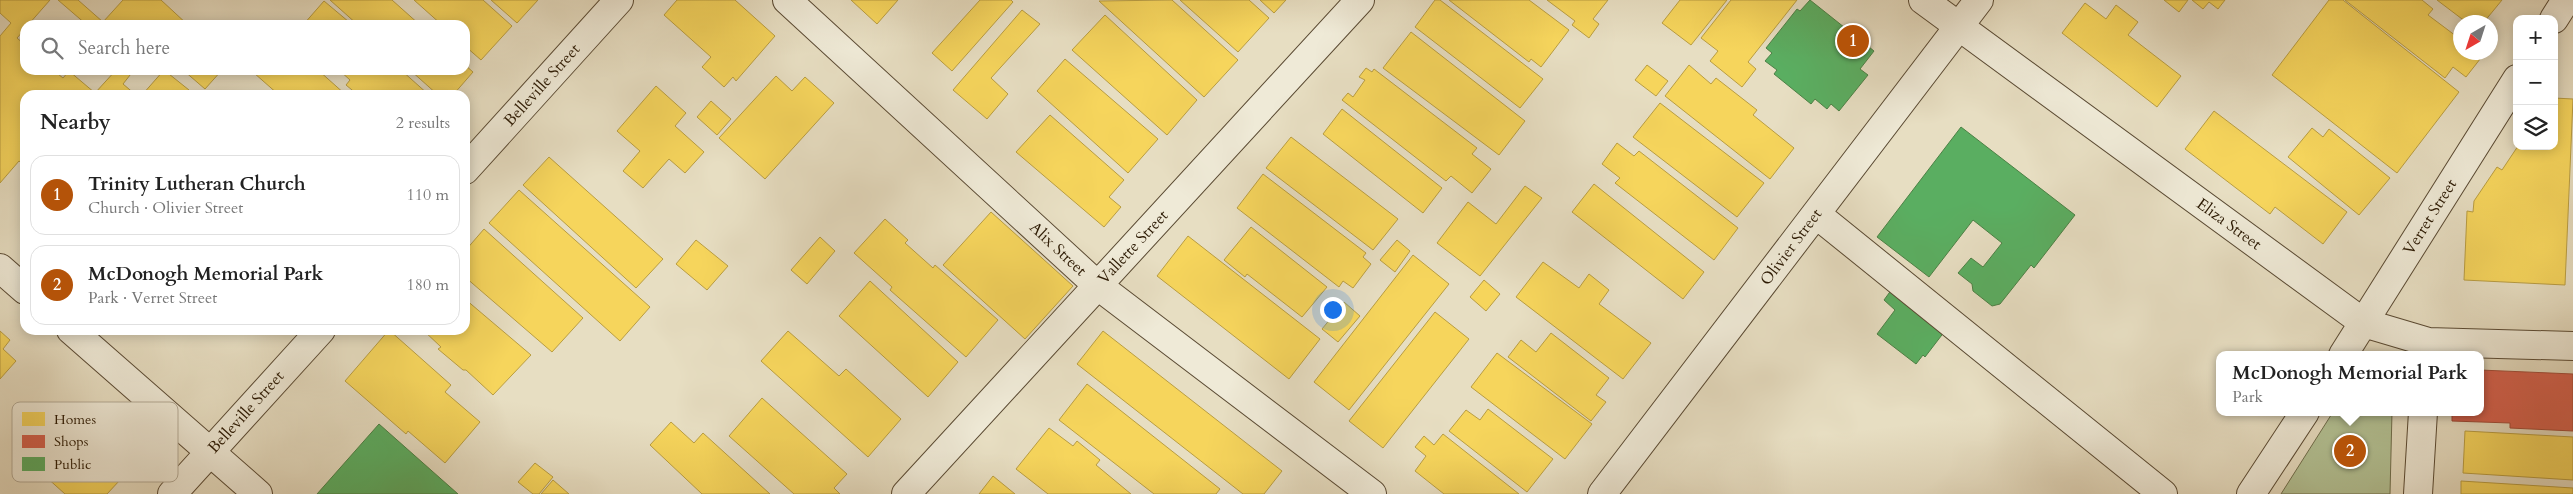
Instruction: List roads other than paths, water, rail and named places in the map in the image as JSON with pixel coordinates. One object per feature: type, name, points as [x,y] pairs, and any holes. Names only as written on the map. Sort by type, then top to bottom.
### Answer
[{"type":"street","name":"Belleville Street","points":[[470,164],[619,0]]},
{"type":"street","name":"Alix Street","points":[[787,0],[1097,285],[1372,494]]},
{"type":"street","name":"Vallette Street","points":[[906,494],[1360,0]]},
{"type":"street","name":"Eliza Street","points":[[1922,0],[2364,323],[2427,348],[2573,346]]},
{"type":"street","name":"Olivier Street","points":[[1602,494],[1979,0]]},
{"type":"street","points":[[2557,15],[2566,0]]},
{"type":"street","name":"Verret Street","points":[[2346,351],[2513,85]]},
{"type":"street","points":[[1816,214],[2163,494]]},
{"type":"street","points":[[0,268],[20,286]]},
{"type":"street","points":[[77,335],[154,402]]},
{"type":"street","name":"Belleville Street","points":[[172,494],[315,335]]},
{"type":"street","points":[[2252,494],[2302,416]]},
{"type":"street","points":[[2418,494],[2423,416]]},
{"type":"street","points":[[178,422],[258,494]]},
{"type":"place","name":"Trinity Lutheran Church","points":[[1853,41]]},
{"type":"place","name":"McDonogh Memorial Park","points":[[2350,451]]}]
